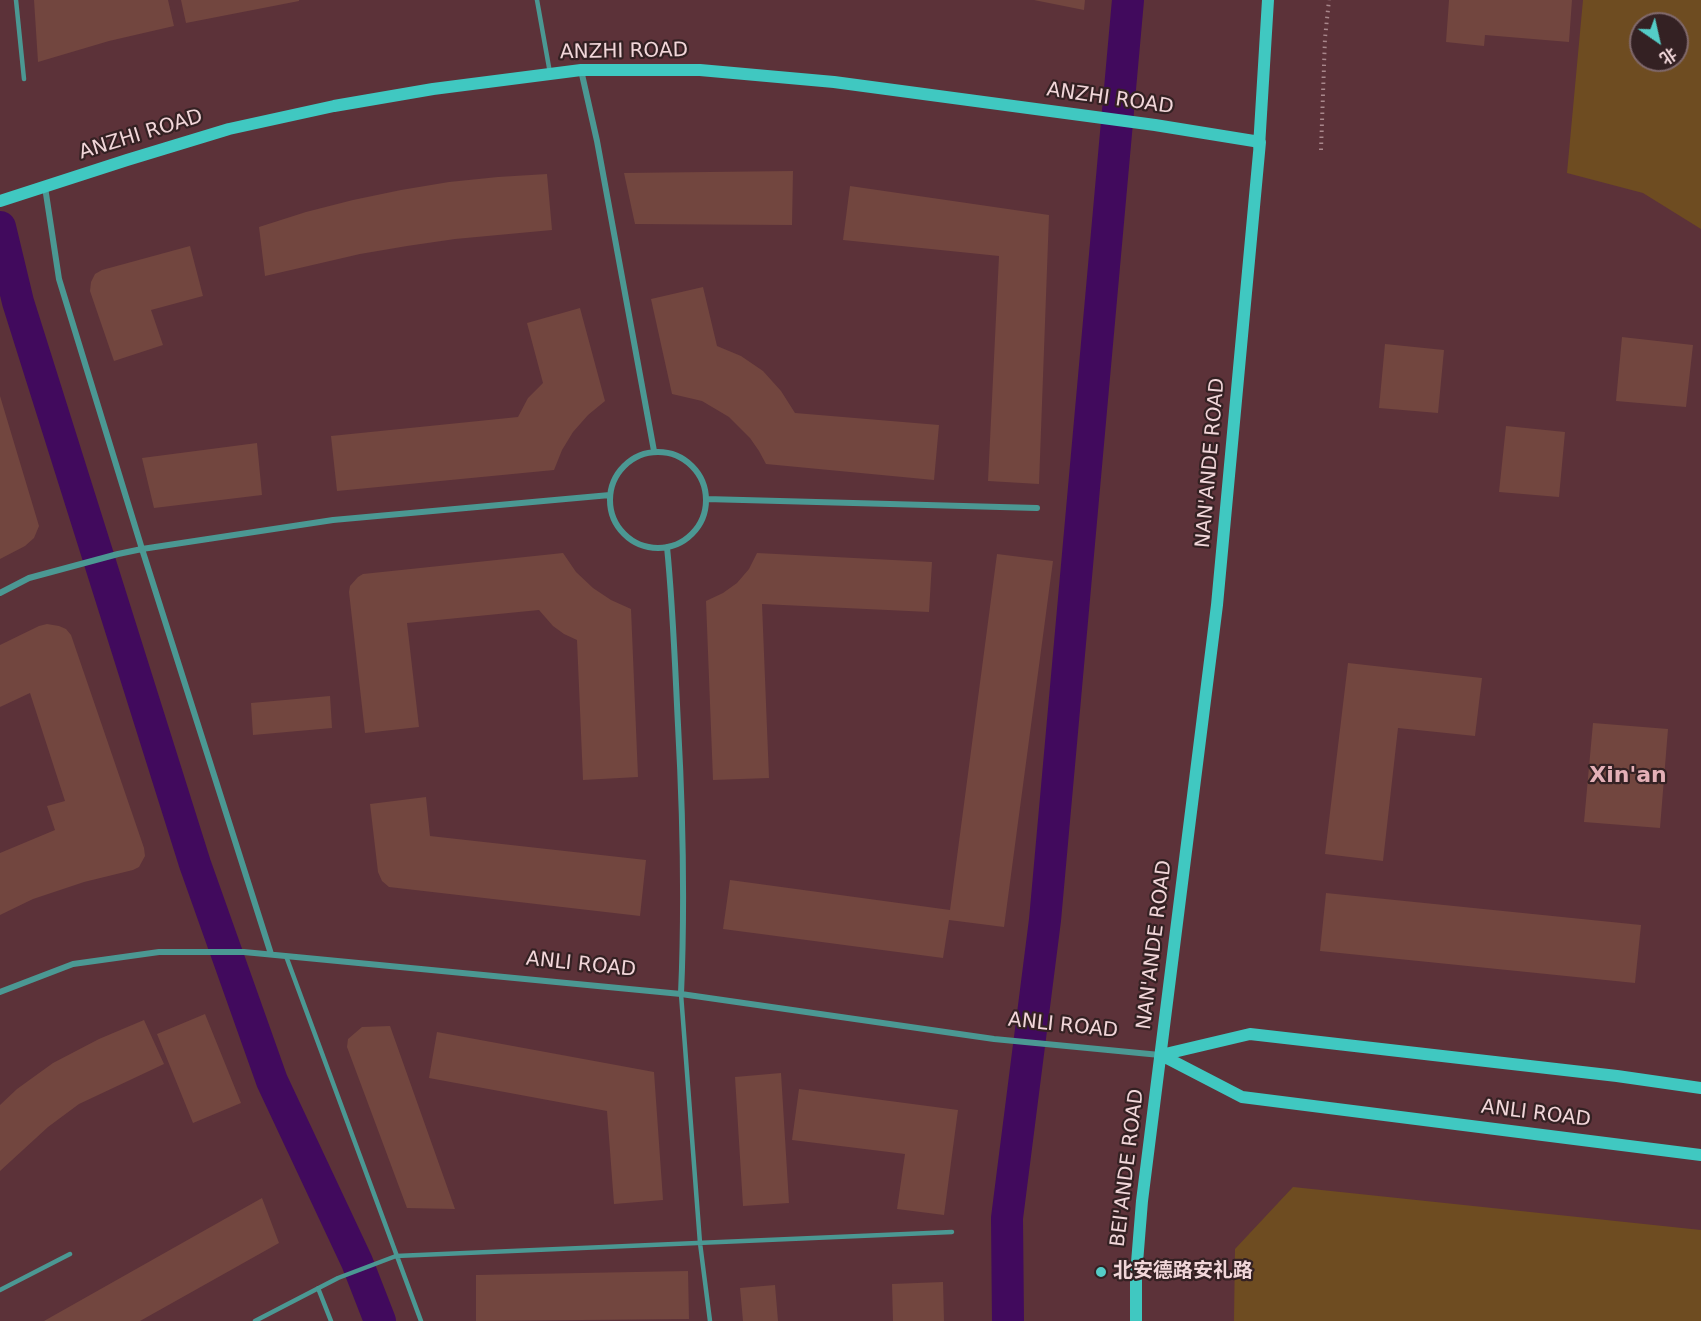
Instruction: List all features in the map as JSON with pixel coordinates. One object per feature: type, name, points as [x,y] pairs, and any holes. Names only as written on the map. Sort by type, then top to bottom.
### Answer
[{"type":"street","name":"NAN'ANDE ROAD","points":[[1161,1055],[1260,142],[1268,0]]},
{"type":"street","name":"ANZHI ROAD","points":[[0,201],[229,129],[334,106],[433,89],[581,70],[700,70],[834,82],[1155,125],[1260,142]]},
{"type":"street","points":[[581,70],[597,141],[654,451]]},
{"type":"street","points":[[45,186],[59,279],[271,954]]},
{"type":"street","points":[[654,451],[683,457],[703,479],[706,499],[706,507],[693,534],[667,547],[645,546],[626,536],[613,517],[610,495],[617,474],[633,458],[654,451]]},
{"type":"street","points":[[0,593],[29,578],[142,549],[333,520],[610,495]]},
{"type":"street","points":[[706,499],[1037,508]]},
{"type":"street","points":[[667,547],[673,606],[681,790],[683,947],[681,994]]},
{"type":"street","name":"ANLI ROAD","points":[[0,992],[73,964],[159,952],[244,952],[681,994],[994,1039],[1067,1047],[1161,1055],[1250,1034],[1617,1076],[1701,1088]]},
{"type":"street","name":"ANLI ROAD","points":[[1161,1055],[1242,1097],[1701,1155]]},
{"type":"street","name":"BEI'ANDE ROAD","points":[[1136,1321],[1136,1275],[1142,1201],[1161,1055]]},
{"type":"lane","points":[[16,0],[24,79]]},
{"type":"lane","points":[[537,0],[550,73]]},
{"type":"lane","points":[[286,956],[421,1321]]},
{"type":"lane","points":[[681,994],[700,1243],[710,1321]]},
{"type":"lane","points":[[255,1321],[338,1278],[396,1256],[952,1232]]},
{"type":"lane","points":[[0,1290],[70,1254]]},
{"type":"lane","points":[[318,1288],[331,1321]]},
{"type":"path","points":[[1322,150],[1325,38],[1329,0]]},
{"type":"shaded area","points":[[1583,0],[1701,0],[1701,229],[1643,193],[1567,173]]},
{"type":"shaded area","points":[[1293,1187],[1701,1230],[1701,1321],[1234,1321],[1235,1249]]},
{"type":"building","points":[[34,0],[168,0],[174,26],[109,41],[38,62]]},
{"type":"building","points":[[181,0],[299,0],[299,1],[186,23]]},
{"type":"building","points":[[1034,0],[1085,0],[1084,10]]},
{"type":"building","points":[[1449,0],[1572,0],[1569,42],[1485,35],[1484,46],[1446,42]]},
{"type":"building","points":[[793,171],[792,225],[635,224],[624,173]]},
{"type":"building","points":[[547,174],[552,230],[407,246],[360,254],[265,276],[259,227],[306,212],[401,190],[449,182]]},
{"type":"building","points":[[850,186],[1049,215],[1039,484],[988,481],[999,256],[843,240]]},
{"type":"building","points":[[190,246],[203,296],[151,310],[163,345],[114,361],[90,291],[95,274],[102,270]]},
{"type":"building","points":[[703,287],[717,346],[741,356],[763,371],[781,391],[795,413],[939,425],[934,480],[766,464],[750,438],[729,417],[702,401],[672,394],[651,299]]},
{"type":"building","points":[[580,308],[605,401],[573,432],[554,470],[337,491],[331,436],[518,417],[528,398],[543,383],[527,323]]},
{"type":"building","points":[[1622,337],[1693,345],[1686,407],[1616,401]]},
{"type":"building","points":[[1385,344],[1444,350],[1438,413],[1379,408]]},
{"type":"building","points":[[0,396],[39,526],[34,538],[25,546],[0,559]]},
{"type":"building","points":[[1506,426],[1565,432],[1559,497],[1499,492]]},
{"type":"building","points":[[257,443],[262,495],[154,508],[142,458]]},
{"type":"building","points":[[563,553],[576,572],[593,588],[631,609],[638,777],[583,780],[577,640],[553,626],[539,610],[407,623],[419,727],[365,733],[349,592],[350,586],[358,577],[363,574]]},
{"type":"building","points":[[757,553],[932,562],[929,612],[762,604],[769,778],[713,780],[706,601],[737,583],[749,569]]},
{"type":"building","points":[[997,554],[1053,561],[1004,927],[949,920],[943,958],[723,929],[730,880],[950,910]]},
{"type":"building","points":[[47,624],[66,629],[71,635],[145,856],[139,867],[133,870],[84,882],[33,899],[0,915],[0,853],[55,830],[47,806],[65,801],[30,693],[0,707],[0,645]]},
{"type":"building","points":[[1348,663],[1482,678],[1475,736],[1398,728],[1383,861],[1325,854]]},
{"type":"building","points":[[330,696],[332,728],[253,735],[251,703]]},
{"type":"building","points":[[1593,723],[1668,729],[1660,828],[1584,822]]},
{"type":"building","points":[[426,797],[430,836],[646,860],[640,916],[389,887],[382,881],[378,872],[370,804]]},
{"type":"building","points":[[1326,893],[1641,925],[1635,983],[1320,951]]},
{"type":"building","points":[[205,1014],[241,1103],[193,1123],[157,1034]]},
{"type":"building","points":[[144,1020],[164,1064],[79,1104],[48,1127],[0,1171],[0,1105],[17,1089],[53,1063],[99,1039]]},
{"type":"building","points":[[390,1026],[455,1209],[407,1208],[347,1047],[348,1039],[362,1027]]},
{"type":"building","points":[[437,1032],[654,1072],[663,1200],[614,1204],[607,1111],[429,1078]]},
{"type":"building","points":[[781,1073],[789,1203],[743,1206],[735,1077]]},
{"type":"building","points":[[799,1089],[958,1110],[944,1215],[897,1209],[905,1154],[792,1140]]},
{"type":"building","points":[[262,1198],[279,1243],[140,1321],[44,1321]]},
{"type":"building","points":[[688,1271],[689,1319],[476,1321],[476,1275]]},
{"type":"building","points":[[943,1282],[944,1321],[893,1321],[892,1284]]},
{"type":"building","points":[[775,1285],[778,1321],[743,1321],[740,1288]]},
{"type":"waterway","points":[[1008,1321],[1007,1218],[1045,920],[1128,0]]},
{"type":"waterway","points":[[0,227],[18,302],[195,864],[272,1081],[357,1262],[380,1321]]},
{"type":"place","name":"北安德路安礼路","points":[[1101,1272]]},
{"type":"district","name":"Xin'an","points":[[1628,776]]}]
